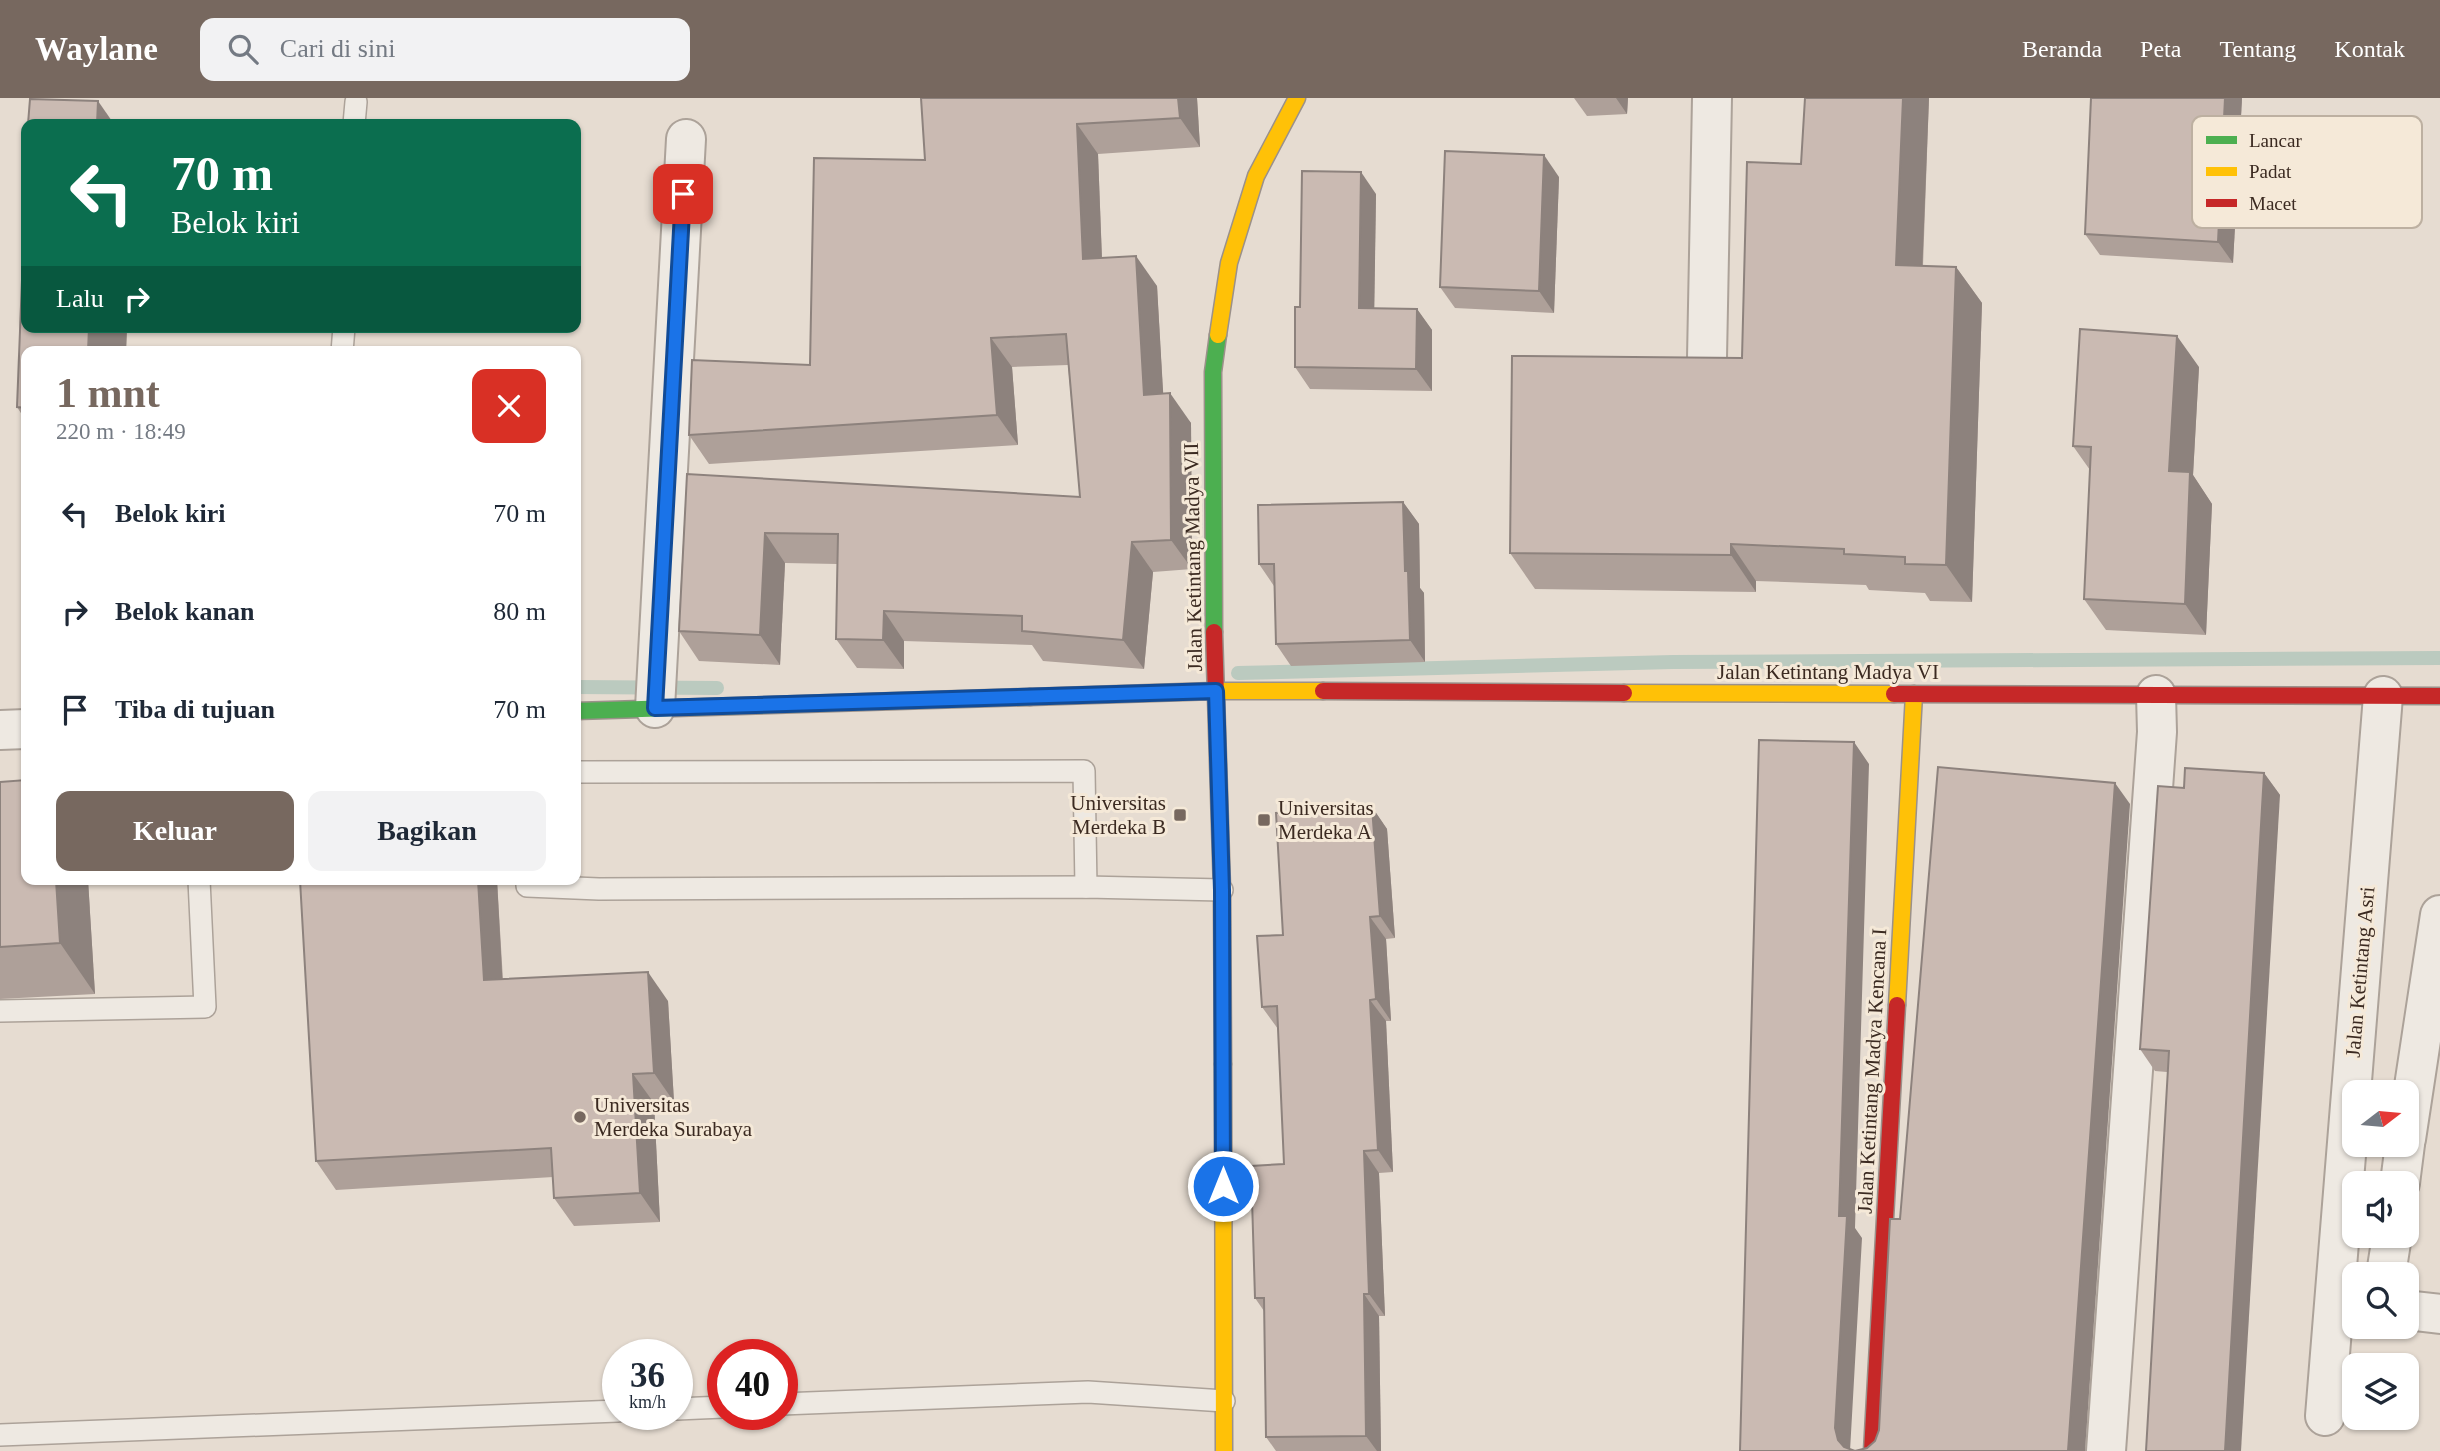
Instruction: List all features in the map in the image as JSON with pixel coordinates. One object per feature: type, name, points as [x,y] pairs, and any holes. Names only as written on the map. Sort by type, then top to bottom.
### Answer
[{"type":"street","name":"Jalan Ketintang Madya VII","points":[[1224,1451],[1222,890],[1215,686],[1213,372],[1229,263],[1255,176],[1297,98]]},
{"type":"street","points":[[1707,358],[1712,98]]},
{"type":"street","points":[[656,685],[686,139]]},
{"type":"street","name":"Jalan Ketintang Madya VI","points":[[581,709],[656,685],[1215,686],[1914,694],[2440,696]]},
{"type":"street","name":"Jalan Ketintang Madya Kencana I","points":[[1872,1451],[1914,694]]},
{"type":"street","points":[[2106,1451],[2157,732],[2156,695]]},
{"type":"street","name":"Jalan Ketintang Asri","points":[[2325,1416],[2383,696]]},
{"type":"street","points":[[0,730],[21,729]]},
{"type":"street","points":[[2415,1080],[2440,915]]},
{"type":"street","points":[[2419,1312],[2440,1314]]},
{"type":"lane","points":[[354,119],[356,102]]},
{"type":"lane","points":[[581,772],[1084,771],[1086,887]]},
{"type":"lane","points":[[0,1011],[205,1007],[199,885]]},
{"type":"lane","points":[[527,885],[599,889],[1086,887],[1222,890]]},
{"type":"lane","points":[[798,1404],[1088,1392],[1224,1401]]},
{"type":"lane","points":[[0,1435],[602,1412]]},
{"type":"building","points":[[921,98],[1178,98],[1180,118],[1077,124],[1083,259],[1136,256],[1144,395],[1170,393],[1171,540],[1132,542],[1123,640],[1022,631],[1022,616],[884,611],[883,640],[836,639],[838,534],[765,533],[760,635],[679,631],[687,474],[1080,497],[1066,334],[991,338],[997,415],[689,435],[692,360],[810,365],[814,158],[925,160]]},
{"type":"building","points":[[1805,98],[1903,98],[1896,265],[1956,267],[1946,565],[1905,564],[1905,557],[1844,554],[1844,549],[1731,544],[1731,555],[1510,553],[1512,356],[1742,358],[1747,162],[1801,164]]},
{"type":"building","points":[[2091,98],[2225,98],[2224,116],[2192,116],[2192,228],[2219,228],[2218,242],[2085,234]]},
{"type":"building","points":[[30,99],[98,101],[97,119],[28,119]]},
{"type":"building","points":[[1445,151],[1544,155],[1539,291],[1440,287]]},
{"type":"building","points":[[1302,171],[1361,172],[1359,308],[1417,309],[1416,369],[1295,367],[1295,307],[1300,307]]},
{"type":"building","points":[[21,305],[21,333],[89,333],[88,346],[21,346],[21,407],[17,407]]},
{"type":"building","points":[[2080,329],[2177,336],[2169,471],[2190,472],[2185,604],[2084,599],[2091,447],[2073,446]]},
{"type":"building","points":[[1403,502],[1410,640],[1276,644],[1274,564],[1259,564],[1258,505]]},
{"type":"building","points":[[1759,740],[1854,742],[1839,1216],[1847,1216],[1835,1428],[1838,1440],[1844,1447],[1855,1451],[1740,1451]]},
{"type":"building","points":[[1938,767],[2115,783],[2068,1451],[1855,1451],[1867,1448],[1875,1441],[1879,1430],[1890,1219],[1900,1219]]},
{"type":"building","points":[[2185,768],[2264,773],[2225,1451],[2146,1451],[2169,1051],[2140,1049],[2158,786],[2184,788]]},
{"type":"building","points":[[21,780],[21,885],[56,885],[60,943],[0,947],[0,782]]},
{"type":"building","points":[[1372,807],[1380,916],[1370,917],[1376,999],[1370,1000],[1378,1150],[1364,1151],[1369,1294],[1364,1294],[1366,1436],[1266,1437],[1264,1298],[1255,1298],[1251,1166],[1284,1164],[1277,1006],[1262,1007],[1257,936],[1283,935],[1276,813]]},
{"type":"building","points":[[300,885],[478,885],[484,980],[648,972],[654,1073],[633,1074],[640,1193],[554,1198],[551,1148],[316,1161]]},
{"type":"waterway","points":[[1238,673],[1673,662],[2440,658]]},
{"type":"waterway","points":[[581,687],[717,688]]},
{"type":"traffic: fast","points":[[1214,632],[1213,372],[1218,335]]},
{"type":"traffic: fast","points":[[581,711],[1030,697]]},
{"type":"traffic: slow","points":[[1218,335],[1229,263],[1256,176],[1297,98]]},
{"type":"traffic: slow","points":[[1030,697],[1215,691],[1323,691]]},
{"type":"traffic: slow","points":[[1624,693],[1894,694]]},
{"type":"traffic: slow","points":[[1897,1005],[1914,694]]},
{"type":"traffic: slow","points":[[1223,1064],[1224,1451]]},
{"type":"traffic: jam","points":[[1214,632],[1222,890],[1223,1064]]},
{"type":"traffic: jam","points":[[1323,691],[1624,693]]},
{"type":"traffic: jam","points":[[1894,694],[2440,696]]},
{"type":"traffic: jam","points":[[1872,1451],[1897,1005]]},
{"type":"place","name":"Universitas Merdeka B","points":[[1180,815]]},
{"type":"place","name":"Universitas Merdeka A","points":[[1264,820]]},
{"type":"place","name":"Universitas Merdeka Surabaya","points":[[580,1117]]},
{"type":"route","points":[[683,194],[655,708],[1216,691],[1222,890],[1223,1186]]}]
